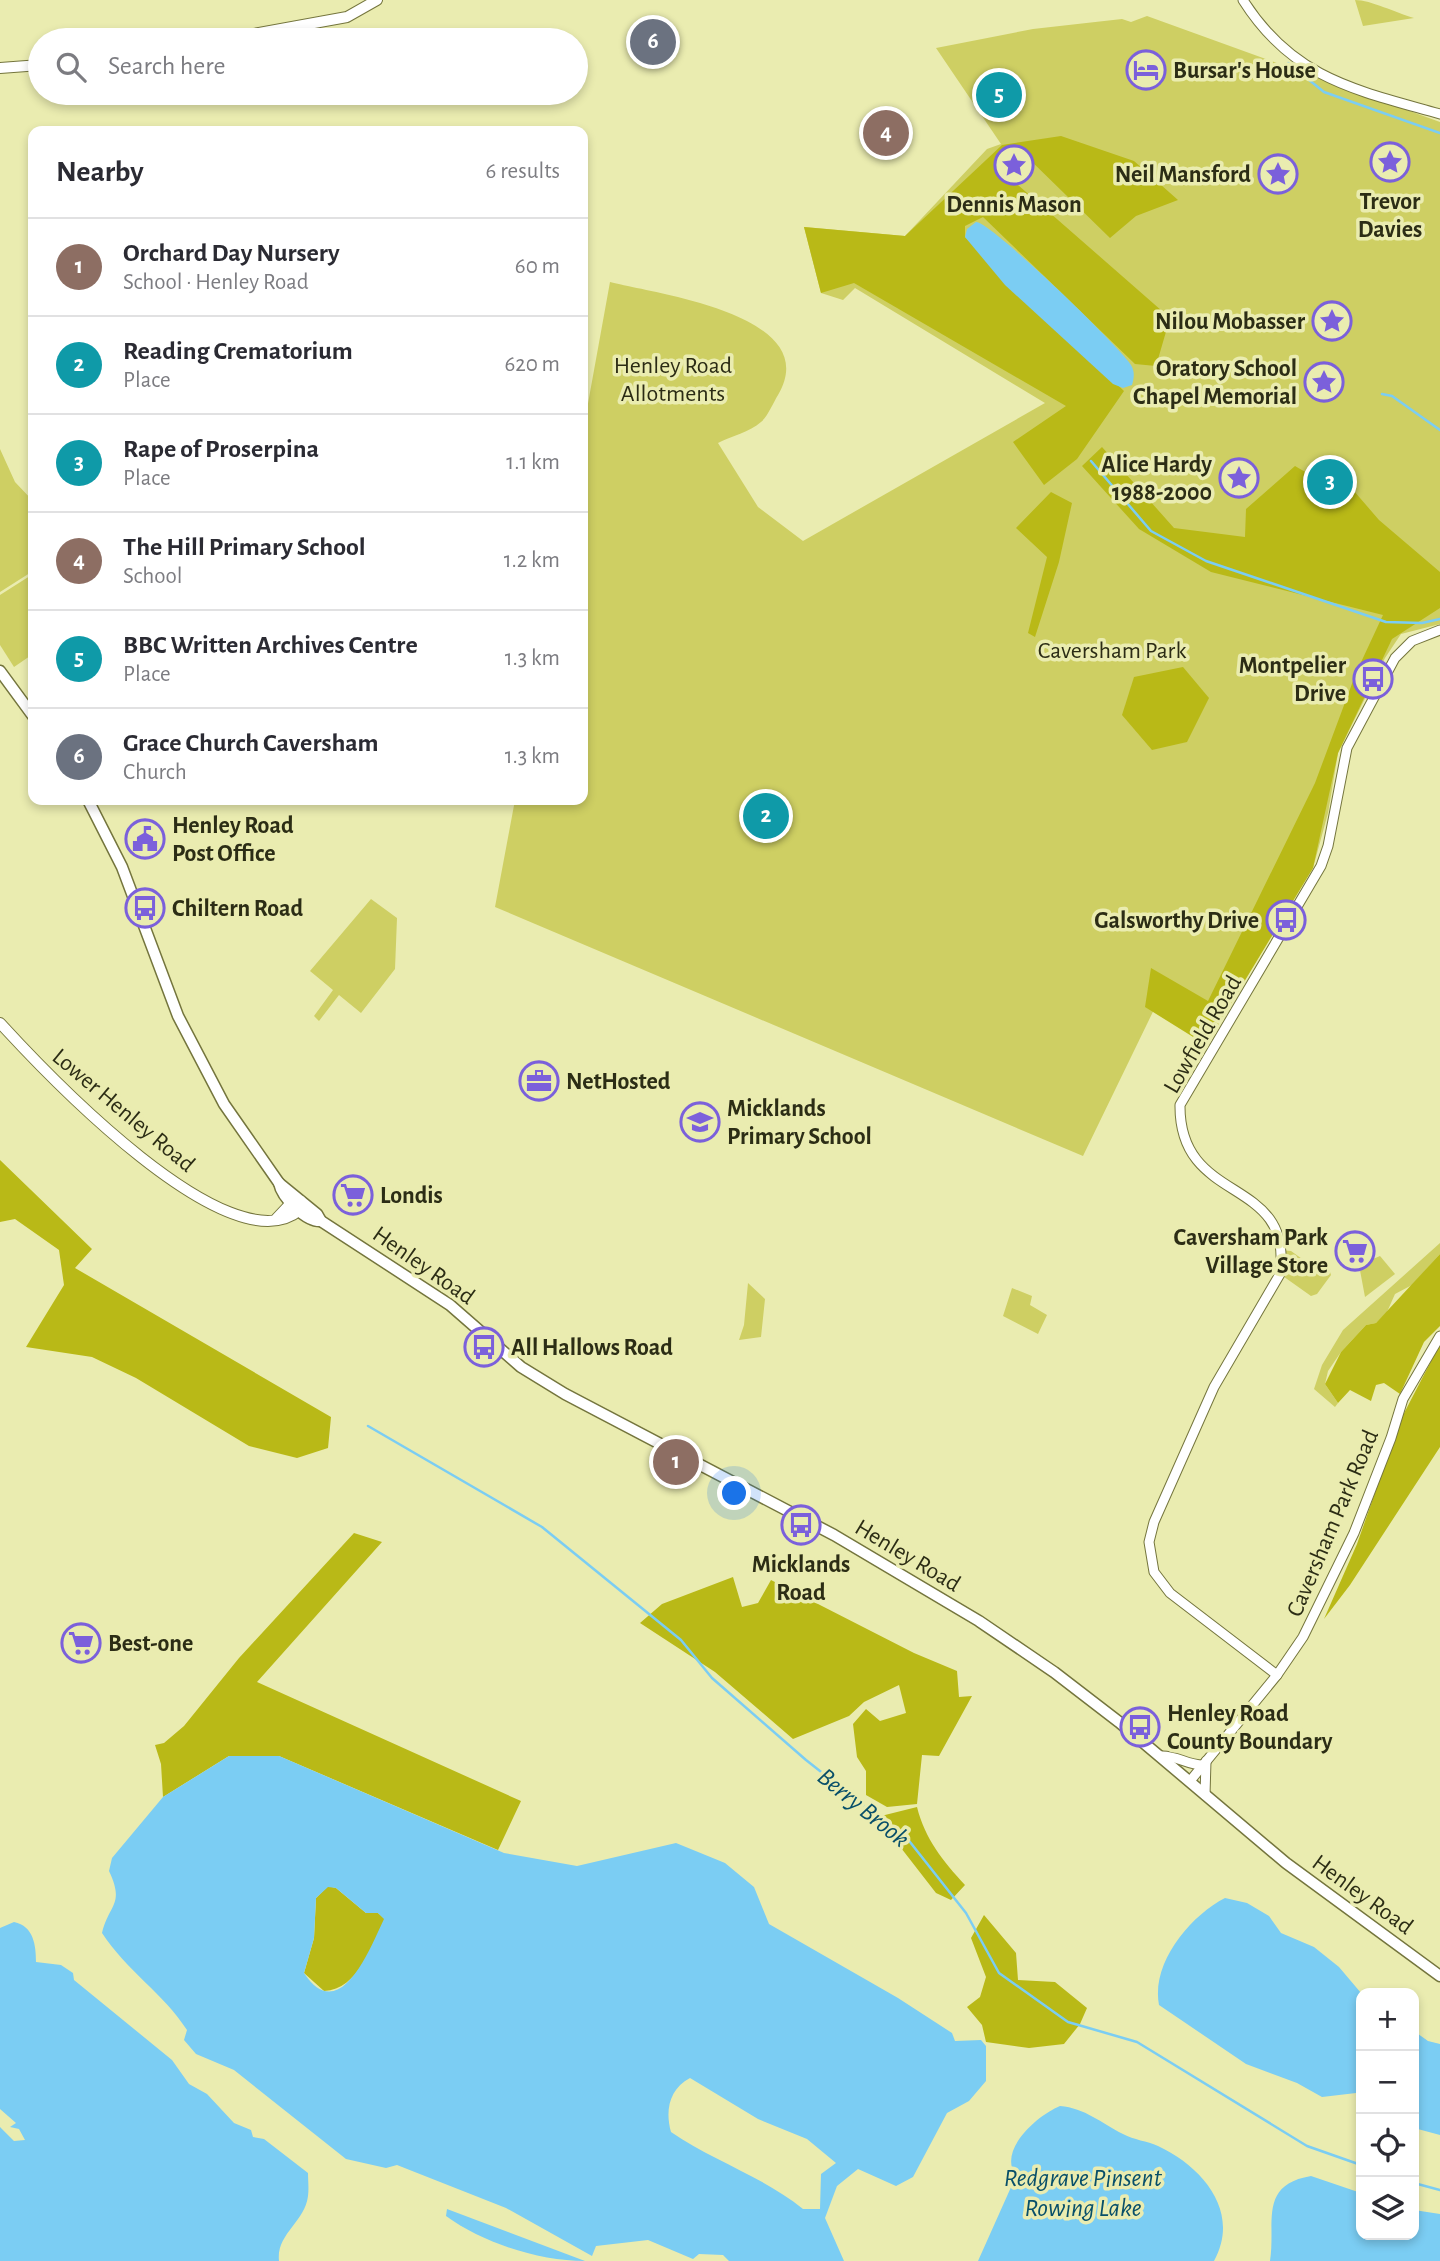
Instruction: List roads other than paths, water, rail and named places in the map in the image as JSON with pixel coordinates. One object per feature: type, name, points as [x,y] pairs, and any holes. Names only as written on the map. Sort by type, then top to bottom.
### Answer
[{"type":"main road","points":[[286,28],[346,17],[377,0]]},
{"type":"main road","points":[[0,68],[28,66]]},
{"type":"main road","points":[[0,671],[28,709]]},
{"type":"main road","name":"Henley Road","points":[[91,805],[122,867],[178,1016],[224,1104],[279,1183],[281,1191],[298,1204],[313,1222],[321,1221],[450,1304],[521,1367],[834,1535],[979,1621],[1054,1672],[1161,1756],[1286,1863],[1440,1976]]},
{"type":"main road","name":"Lower Henley Road","points":[[0,1023],[88,1112],[177,1186],[237,1214],[275,1220],[289,1219],[298,1204]]},
{"type":"street","points":[[1243,0],[1276,43],[1310,70],[1348,86],[1440,114]]},
{"type":"street","name":"Lowfield Road","points":[[1277,1675],[1170,1593],[1154,1572],[1149,1551],[1154,1522],[1182,1455],[1214,1387],[1274,1286],[1282,1259],[1277,1231],[1265,1210],[1214,1177],[1194,1158],[1182,1133],[1180,1105],[1321,866],[1328,846],[1348,748],[1395,658],[1412,641],[1440,630]]},
{"type":"street","name":"Caversham Park Road","points":[[1190,1781],[1277,1675],[1303,1637],[1331,1585],[1391,1438],[1403,1399],[1440,1336]]},
{"type":"street","points":[[1161,1756],[1172,1756],[1186,1763],[1205,1763],[1205,1796]]},
{"type":"water","points":[[976,222],[986,227],[1028,262],[1104,335],[1131,365],[1134,375],[1132,385],[1123,388],[1113,384],[1005,285],[965,237],[967,229]]},
{"type":"water","points":[[229,1756],[279,1756],[504,1853],[577,1866],[676,1843],[725,1863],[754,1887],[769,1924],[898,1998],[952,2033],[955,2041],[981,2040],[986,2046],[986,2081],[969,2101],[947,2113],[913,2177],[896,2186],[858,2169],[837,2186],[825,2218],[844,2261],[729,2261],[723,2255],[699,2254],[693,2259],[648,2240],[596,2246],[592,2256],[506,2208],[397,2165],[386,2168],[346,2159],[234,2070],[196,2054],[184,2040],[187,2030],[178,2017],[122,1959],[102,1933],[116,1898],[109,1871],[112,1858],[163,1797]],"holes":[[[328,1887],[336,1888],[366,1913],[378,1913],[384,1919],[353,1977],[342,1987],[330,1992],[317,1988],[304,1973],[314,1938],[316,1898]],[[690,2078],[758,2119],[807,2139],[836,2163],[821,2174],[820,2209],[803,2209],[772,2188],[671,2132],[668,2116],[670,2101],[677,2088]]]},
{"type":"water","points":[[1225,1898],[1247,1903],[1269,1916],[1281,1933],[1314,1947],[1339,1967],[1357,1988],[1356,2093],[1322,2097],[1297,2083],[1246,2064],[1159,2005],[1158,1989],[1167,1957],[1187,1929]]},
{"type":"water","points":[[14,1922],[30,1932],[36,1962],[61,1965],[73,1973],[74,1980],[172,2060],[189,2084],[207,2094],[234,2123],[251,2130],[253,2137],[264,2139],[308,2173],[306,2205],[282,2243],[279,2261],[0,2261],[0,2127],[14,2141],[25,2140],[19,2129],[10,2127],[16,2123],[0,2109],[0,1928]]},
{"type":"water","points":[[1419,2035],[1428,2041],[1440,2044],[1440,2135],[1419,2129]]},
{"type":"water","name":"Redgrave Pinsent Rowing Lake","points":[[1060,2106],[1085,2113],[1127,2136],[1158,2146],[1190,2166],[1203,2179],[1220,2209],[1223,2225],[1221,2243],[1214,2261],[978,2261],[1016,2176],[1012,2155],[1016,2145],[1031,2125]]},
{"type":"water","points":[[1311,2176],[1356,2191],[1356,2240],[1419,2240],[1419,2211],[1440,2214],[1440,2261],[1270,2261],[1276,2197],[1294,2181]]},
{"type":"water","points":[[447,2209],[585,2261],[549,2258],[512,2249],[461,2226],[446,2216]]},
{"type":"waterway","points":[[1288,63],[1324,92],[1440,133]]},
{"type":"waterway","points":[[1382,394],[1392,396],[1440,430]]},
{"type":"waterway","points":[[1091,461],[1151,531],[1206,561],[1386,622],[1422,623],[1440,619]]},
{"type":"waterway","name":"Berry Brook","points":[[368,1426],[542,1527],[681,1640],[712,1678],[806,1760],[910,1842],[966,1913],[999,1973],[1068,2022],[1137,2042],[1307,2146],[1356,2163]]},
{"type":"waterway","name":"Berry Brook","points":[[1419,2184],[1440,2190]]},
{"type":"place","name":"Grace Church Caversham","points":[[653,42]]},
{"type":"place","name":"Bursar's House","points":[[1146,70]]},
{"type":"place","name":"BBC Written Archives Centre","points":[[999,95]]},
{"type":"place","name":"The Hill Primary School","points":[[886,133]]},
{"type":"place","name":"Trevor Davies","points":[[1390,162]]},
{"type":"place","name":"Dennis Mason","points":[[1014,165]]},
{"type":"place","name":"Neil Mansford","points":[[1278,174]]},
{"type":"place","name":"Nilou Mobasser","points":[[1332,321]]},
{"type":"place","name":"Oratory School Chapel Memorial","points":[[1324,382]]},
{"type":"place","name":"Alice Hardy 1988-2000","points":[[1239,478]]},
{"type":"place","name":"Rape of Proserpina","points":[[1330,482]]},
{"type":"place","name":"Montpelier Drive","points":[[1373,679]]},
{"type":"place","name":"Reading Crematorium","points":[[766,816]]},
{"type":"place","name":"Henley Road Post Office","points":[[145,839]]},
{"type":"place","name":"Chiltern Road","points":[[145,908]]},
{"type":"place","name":"Galsworthy Drive","points":[[1286,920]]},
{"type":"place","name":"NetHosted","points":[[539,1081]]},
{"type":"place","name":"Micklands Primary School","points":[[700,1122]]},
{"type":"place","name":"Londis","points":[[353,1195]]},
{"type":"place","name":"Caversham Park Village Store","points":[[1355,1251]]},
{"type":"place","name":"All Hallows Road","points":[[484,1347]]},
{"type":"place","name":"Orchard Day Nursery","points":[[676,1462]]},
{"type":"place","name":"Micklands Road","points":[[801,1525]]},
{"type":"place","name":"Best-one","points":[[81,1643]]},
{"type":"place","name":"Henley Road County Boundary","points":[[1140,1727]]},
{"type":"park label","name":"Henley Road Allotments","points":[[673,379]]},
{"type":"park label","name":"Caversham Park","points":[[1112,650]]}]
